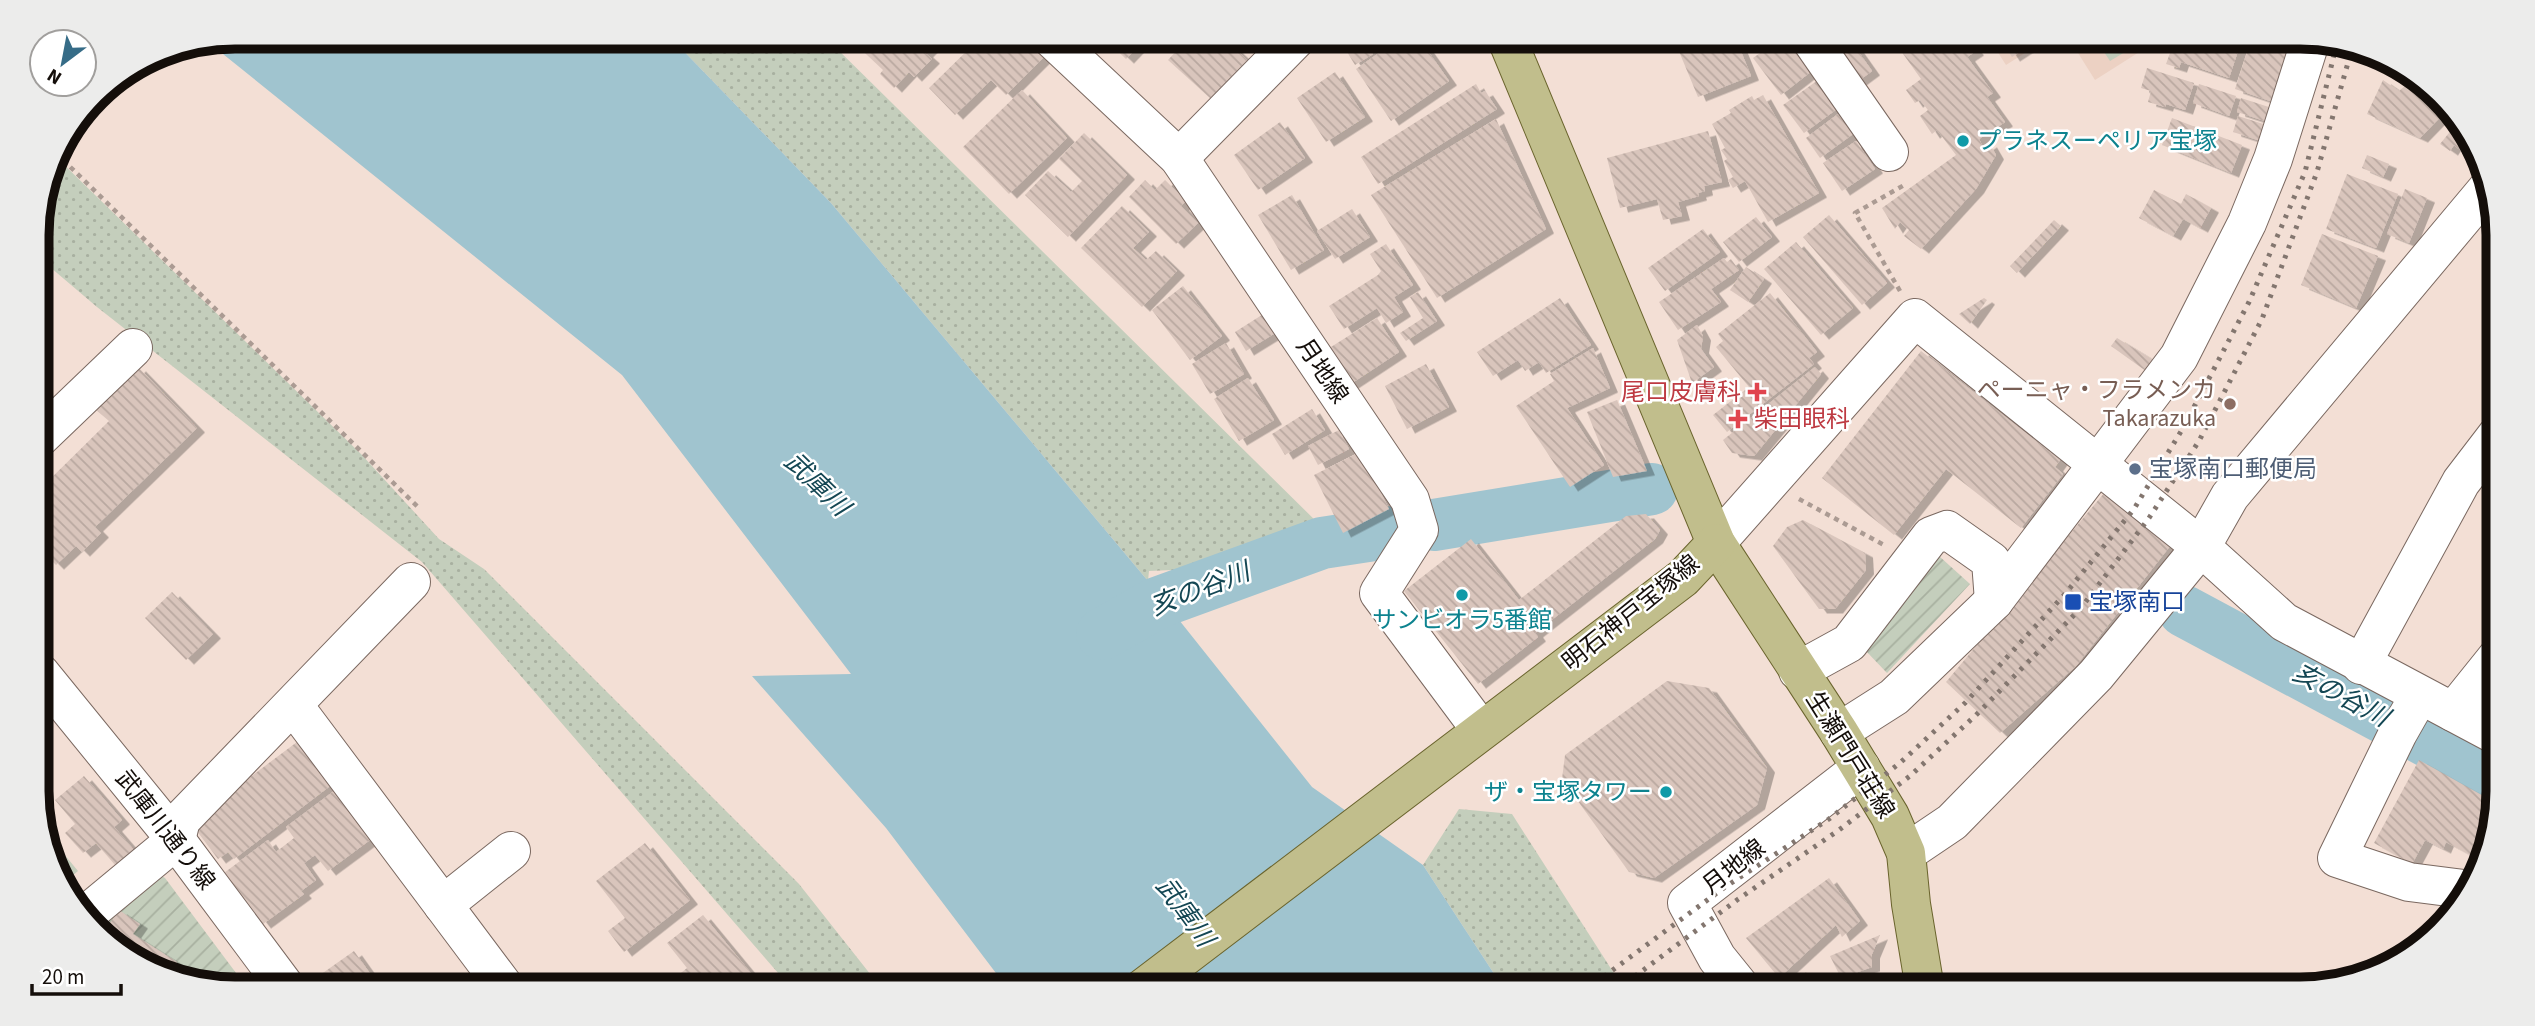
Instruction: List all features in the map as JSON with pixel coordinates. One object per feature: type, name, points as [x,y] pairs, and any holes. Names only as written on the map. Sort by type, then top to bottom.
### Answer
[{"type":"main road","name":"明石神戸宝塚線","points":[[1158,977],[1682,578],[1716,543],[1511,49]]},
{"type":"main road","name":"生瀬門戸荘線","points":[[1716,543],[1839,732],[1890,816],[1906,853],[1923,977]]},
{"type":"street","name":"月地線","points":[[1063,49],[1179,158],[1410,500],[1419,530],[1378,593],[1474,735]]},
{"type":"street","points":[[1179,158],[1276,49]]},
{"type":"street","points":[[1817,49],[1889,152]]},
{"type":"street","points":[[1839,732],[1894,697],[1994,601],[2179,357],[2247,223],[2273,159],[2308,49]]},
{"type":"street","points":[[1906,853],[1952,822],[2096,675],[2200,547],[2230,496],[2483,204]]},
{"type":"street","points":[[1716,543],[1915,318],[2200,547],[2284,622],[2361,665],[2420,713],[2486,732]]},
{"type":"street","points":[[49,428],[133,348]]},
{"type":"street","points":[[2361,665],[2461,482],[2486,449]]},
{"type":"street","points":[[1798,671],[1849,643],[1931,536],[1947,530],[1991,561],[1994,601]]},
{"type":"street","points":[[92,910],[176,840],[181,820],[411,582]]},
{"type":"street","points":[[2459,888],[2409,881],[2337,858],[2420,713],[2486,665]]},
{"type":"street","name":"武庫川通り線","points":[[49,684],[176,840],[278,977]]},
{"type":"street","points":[[293,706],[497,977]]},
{"type":"street","name":"月地線","points":[[1732,977],[1717,958],[1687,904],[1861,768]]},
{"type":"street","points":[[443,905],[511,851]]},
{"type":"path","points":[[1889,152],[1909,182],[1855,213],[1915,318]]},
{"type":"path","points":[[64,161],[420,509]]},
{"type":"path","points":[[1791,494],[1894,550]]},
{"type":"shaded area","points":[[1996,49],[2031,49],[2006,65]]},
{"type":"shaded area","points":[[2076,49],[2144,49],[2095,80]]},
{"type":"green space","points":[[682,49],[837,49],[1324,529],[1243,551],[1220,568],[1149,571],[1148,581],[831,203]]},
{"type":"green space","points":[[2102,49],[2130,49],[2110,61]]},
{"type":"green space","points":[[63,164],[361,454],[439,539],[484,569],[799,884],[873,977],[782,977],[422,562],[97,307],[49,266],[49,222],[55,187]]},
{"type":"green space","points":[[1939,556],[1970,584],[1887,673],[1865,650]]},
{"type":"green space","points":[[1459,809],[1512,814],[1616,977],[1496,977],[1423,865]]},
{"type":"green space","points":[[58,847],[78,871],[70,877]]},
{"type":"green space","points":[[152,870],[165,878],[239,977],[187,971],[153,958],[131,946],[97,916]]},
{"type":"water","name":"武庫川","points":[[682,49],[831,203],[1148,581],[1312,787],[1423,865],[1496,977],[999,977],[886,828],[752,676],[851,674],[622,375],[218,50]]},
{"type":"building","points":[[861,49],[929,49],[925,53],[932,59],[914,77],[909,72],[894,88],[880,74],[883,70]]},
{"type":"building","points":[[969,49],[1040,49],[1046,55],[1006,95],[991,80],[955,115],[929,88]]},
{"type":"building","points":[[1116,49],[1136,49],[1126,59]]},
{"type":"building","points":[[1178,49],[1235,49],[1247,60],[1211,99],[1168,60]]},
{"type":"building","points":[[1345,49],[1370,49],[1373,54],[1355,65]]},
{"type":"building","points":[[1385,49],[1426,49],[1449,81],[1391,121],[1356,69]]},
{"type":"building","points":[[1678,49],[1740,49],[1751,76],[1698,97]]},
{"type":"building","points":[[1766,49],[1797,49],[1813,70],[1781,95],[1753,58]]},
{"type":"building","points":[[1828,49],[1856,49],[1872,71],[1853,85]]},
{"type":"building","name":"プラネスーペリア宝塚","points":[[1900,49],[1974,49],[1976,51],[1967,57],[1993,93],[1987,97],[2005,122],[1979,139],[1983,147],[1989,143],[1996,155],[1976,189],[1921,249],[1904,236],[1909,230],[1900,222],[1895,229],[1882,208],[1956,155],[1937,130],[1932,134],[1920,116],[1928,110],[1920,100],[1915,103],[1906,90],[1921,79]]},
{"type":"building","points":[[2007,49],[2024,49],[2012,57]]},
{"type":"building","points":[[2171,49],[2239,49],[2229,78],[2181,62],[2179,68],[2166,64]]},
{"type":"building","points":[[2248,49],[2296,51],[2279,104],[2235,89]]},
{"type":"building","points":[[2147,68],[2194,83],[2185,110],[2148,102],[2151,91],[2141,88]]},
{"type":"building","points":[[1335,72],[1365,117],[1326,142],[1297,98]]},
{"type":"building","points":[[1821,78],[1841,106],[1804,133],[1783,105]]},
{"type":"building","points":[[2383,80],[2399,91],[2408,83],[2442,115],[2420,138],[2367,114]]},
{"type":"building","points":[[1476,84],[1481,93],[1485,91],[1497,109],[1378,184],[1361,157]]},
{"type":"building","points":[[2199,84],[2236,96],[2229,116],[2193,103]]},
{"type":"building","points":[[1022,90],[1067,138],[1009,194],[963,147]]},
{"type":"building","points":[[1763,95],[1819,193],[1768,222],[1745,181],[1733,188],[1728,180],[1733,177],[1724,161],[1727,159],[1721,150],[1725,148],[1712,124],[1752,96],[1754,100]]},
{"type":"building","points":[[2241,98],[2278,110],[2274,124],[2237,112]]},
{"type":"building","points":[[1838,114],[1853,134],[1820,158],[1806,138]]},
{"type":"building","points":[[2238,116],[2276,128],[2270,144],[2233,132]]},
{"type":"building","points":[[2172,118],[2242,145],[2231,173],[2162,145]]},
{"type":"building","points":[[1496,119],[1546,229],[1437,298],[1371,195]]},
{"type":"building","points":[[1280,122],[1305,158],[1258,190],[1234,155]]},
{"type":"building","points":[[2452,129],[2468,157],[2454,145],[2450,151],[2440,144]]},
{"type":"building","points":[[1708,131],[1722,182],[1704,186],[1705,191],[1698,193],[1699,196],[1678,202],[1682,216],[1663,220],[1657,199],[1620,208],[1607,158]]},
{"type":"building","points":[[1084,133],[1127,175],[1068,237],[1025,195],[1048,171],[1071,192],[1082,181],[1059,159]]},
{"type":"building","points":[[1856,141],[1875,169],[1842,191],[1823,163]]},
{"type":"building","points":[[2367,155],[2389,164],[2383,177],[2362,168]]},
{"type":"building","points":[[2347,174],[2398,194],[2376,248],[2326,229]]},
{"type":"building","points":[[1145,180],[1155,190],[1165,180],[1186,201],[1181,206],[1198,223],[1176,244],[1129,197]]},
{"type":"building","points":[[2405,189],[2427,198],[2409,243],[2387,234]]},
{"type":"building","points":[[2154,190],[2181,204],[2186,194],[2211,208],[2200,228],[2183,219],[2173,236],[2139,218]]},
{"type":"building","points":[[1292,195],[1324,250],[1291,270],[1258,215]]},
{"type":"building","points":[[1122,206],[1149,232],[1133,248],[1146,260],[1156,251],[1177,271],[1142,307],[1081,248]]},
{"type":"building","points":[[1352,209],[1370,237],[1335,259],[1317,231]]},
{"type":"building","points":[[1829,215],[1887,283],[1862,305],[1803,237]]},
{"type":"building","points":[[1756,217],[1772,237],[1739,262],[1723,242]]},
{"type":"building","points":[[2054,220],[2061,226],[2017,273],[2010,266]]},
{"type":"building","points":[[1703,229],[1720,252],[1665,291],[1648,268]]},
{"type":"building","points":[[2322,234],[2378,256],[2356,308],[2301,285]]},
{"type":"building","points":[[1796,242],[1853,308],[1821,335],[1764,269]]},
{"type":"building","points":[[1386,244],[1413,285],[1394,297],[1403,312],[1386,323],[1377,308],[1344,329],[1329,306],[1378,275],[1381,271],[1370,254]]},
{"type":"building","points":[[1724,258],[1727,262],[1731,259],[1739,270],[1711,289],[1721,302],[1678,330],[1659,302]]},
{"type":"building","points":[[1746,267],[1764,279],[1748,302],[1730,290]]},
{"type":"building","points":[[1183,286],[1222,336],[1190,360],[1152,310]]},
{"type":"building","points":[[1418,292],[1437,321],[1406,341],[1400,333],[1423,318],[1410,297]]},
{"type":"building","points":[[1770,293],[1817,352],[1809,358],[1814,364],[1727,432],[1713,415],[1749,387],[1716,347],[1723,341],[1718,334]]},
{"type":"building","points":[[1560,298],[1591,345],[1546,373],[1539,362],[1525,371],[1518,360],[1493,376],[1477,352]]},
{"type":"building","points":[[1984,298],[1987,300],[1970,324],[1959,314]]},
{"type":"building","points":[[1265,313],[1277,332],[1246,351],[1235,332]]},
{"type":"building","points":[[1377,318],[1399,352],[1346,387],[1323,352]]},
{"type":"building","points":[[1697,325],[1703,336],[1701,349],[1714,367],[1692,383],[1677,340]]},
{"type":"building","points":[[2117,338],[2158,363],[2150,374],[2111,346]]},
{"type":"building","points":[[1226,343],[1244,374],[1210,394],[1192,364]]},
{"type":"building","points":[[1593,348],[1610,388],[1567,408],[1604,465],[1570,487],[1516,406],[1554,381],[1550,374]]},
{"type":"building","points":[[1921,351],[2060,460],[2055,467],[2063,474],[2021,528],[1946,469],[1894,535],[1822,478]]},
{"type":"building","points":[[1426,364],[1449,407],[1407,429],[1385,386]]},
{"type":"building","points":[[138,367],[197,428],[95,527],[101,533],[82,552],[76,546],[56,565],[49,558],[49,480],[109,421],[95,409]]},
{"type":"building","points":[[1815,367],[1821,374],[1754,456],[1732,453],[1723,440]]},
{"type":"building","points":[[1248,378],[1274,420],[1239,441],[1214,399]]},
{"type":"building","points":[[1617,400],[1647,471],[1613,477],[1587,412]]},
{"type":"building","points":[[1312,409],[1325,430],[1285,455],[1272,434]]},
{"type":"building","points":[[1339,430],[1349,449],[1318,465],[1308,446]]},
{"type":"building","points":[[1360,452],[1389,509],[1343,533],[1314,475]]},
{"type":"building","points":[[2105,492],[2174,541],[2076,666],[2000,733],[1946,682]]},
{"type":"building","name":"サンビオラ5番館","points":[[1646,514],[1660,530],[1655,539],[1535,633],[1538,637],[1478,684],[1404,591],[1471,539],[1519,600],[1626,516]]},
{"type":"building","points":[[1803,520],[1865,553],[1866,570],[1835,609],[1819,609],[1773,546],[1787,527]]},
{"type":"building","points":[[172,592],[213,634],[186,660],[145,618]]},
{"type":"building","name":"ザ・宝塚タワー","points":[[1667,681],[1709,688],[1767,768],[1757,805],[1654,878],[1629,872],[1562,779],[1565,755]]},
{"type":"building","points":[[297,742],[330,786],[234,859],[228,852],[218,859],[190,822]]},
{"type":"building","points":[[2419,760],[2486,797],[2482,828],[2474,857],[2446,842],[2443,849],[2425,840],[2412,864],[2374,843]]},
{"type":"building","points":[[84,776],[122,820],[114,827],[133,849],[115,865],[96,843],[83,853],[65,833],[75,824],[55,800]]},
{"type":"building","points":[[338,788],[374,837],[328,871],[315,855],[304,863],[316,880],[301,891],[304,894],[263,924],[224,873],[268,840],[276,852],[294,838],[286,827]]},
{"type":"building","points":[[645,843],[690,900],[624,952],[608,931],[625,918],[596,881]]},
{"type":"building","points":[[1829,878],[1860,921],[1842,937],[1836,925],[1780,977],[1746,938]]},
{"type":"building","points":[[119,910],[140,924],[133,934],[177,962],[174,967],[153,958],[131,946],[108,927]]},
{"type":"building","points":[[703,915],[754,977],[676,977],[687,968],[667,943]]},
{"type":"building","points":[[1880,935],[1872,954],[1872,967],[1840,977],[1830,956]]},
{"type":"building","points":[[354,951],[372,977],[317,977]]},
{"type":"waterway","name":"亥の谷川","points":[[1434,525],[1652,489]]},
{"type":"waterway","name":"亥の谷川","points":[[1102,634],[1157,603],[1322,543],[1394,532]]},
{"type":"waterway","name":"亥の谷川","points":[[2184,611],[2486,773]]},
{"type":"railway","points":[[1603,977],[1725,887],[1829,819],[1901,762],[1965,703],[2065,594],[2134,509],[2183,428],[2249,302],[2305,172],[2335,53]]},
{"type":"railway","points":[[1634,977],[1910,776],[1976,715],[2081,608],[2149,518],[2199,441],[2262,319],[2317,172],[2350,56]]},
{"type":"place","name":"プラネスーペリア宝塚","points":[[1963,141]]},
{"type":"place","name":"尾口皮膚科","points":[[1757,392]]},
{"type":"place","name":"ペーニャ・フラメンカ Takarazuka","points":[[2230,404]]},
{"type":"place","name":"柴田眼科","points":[[1738,419]]},
{"type":"place","name":"宝塚南口郵便局","points":[[2135,469]]},
{"type":"place","name":"サンビオラ5番館","points":[[1462,595]]},
{"type":"place","name":"宝塚南口","points":[[2073,602]]},
{"type":"place","name":"ザ・宝塚タワー","points":[[1666,792]]}]
